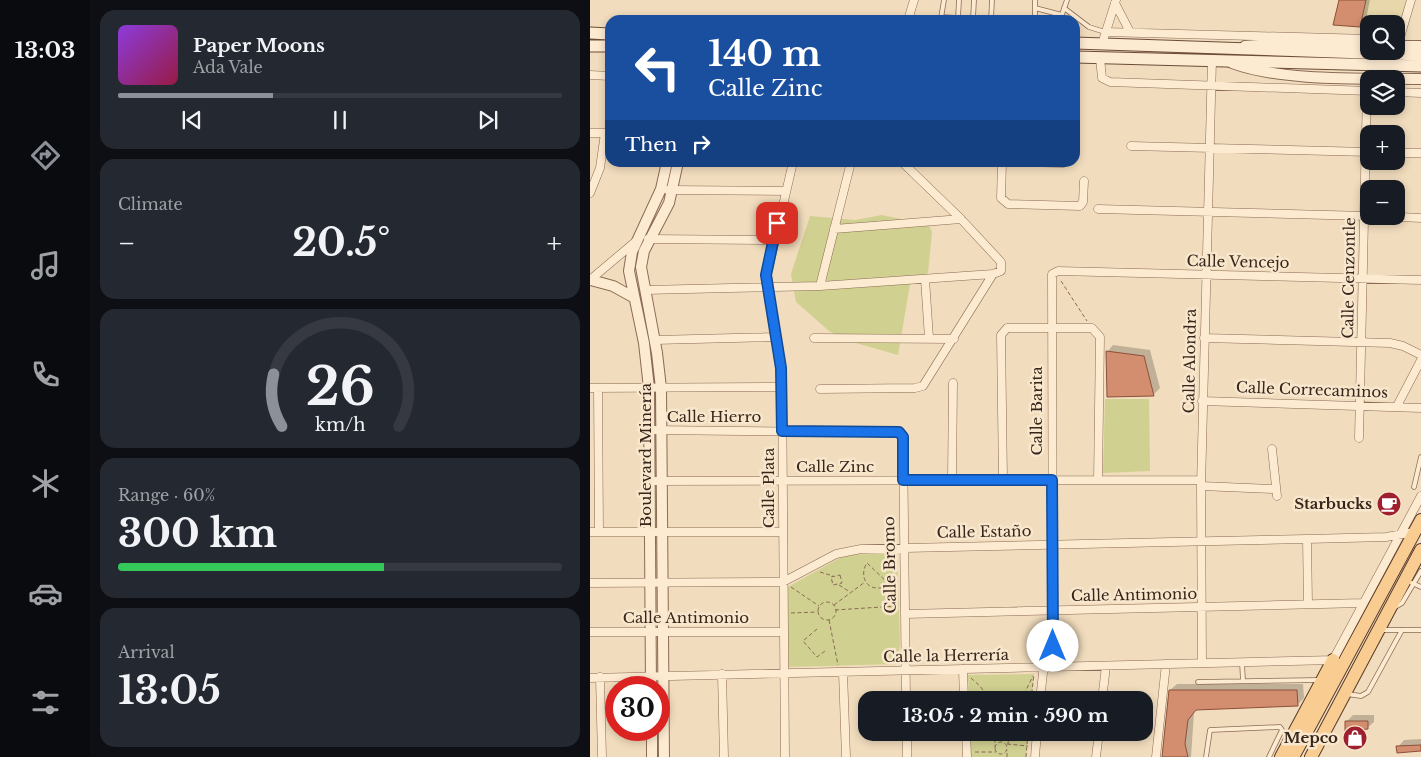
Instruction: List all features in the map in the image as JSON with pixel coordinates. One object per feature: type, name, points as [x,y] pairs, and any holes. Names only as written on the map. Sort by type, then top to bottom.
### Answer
[{"type":"main road","points":[[590,34],[605,34]]},
{"type":"main road","points":[[1080,43],[1235,48],[1360,49]]},
{"type":"main road","points":[[590,46],[605,46]]},
{"type":"main road","points":[[1080,57],[1227,61],[1360,52]]},
{"type":"main road","points":[[1405,52],[1421,56]]},
{"type":"main road","points":[[1405,56],[1421,66]]},
{"type":"main road","points":[[1282,754],[1339,660],[1400,540],[1418,532],[1421,520]]},
{"type":"main road","points":[[1311,757],[1390,607],[1409,582],[1421,551]]},
{"type":"main road","points":[[1282,754],[1322,680],[1339,660]]},
{"type":"street","points":[[910,15],[914,0]]},
{"type":"street","points":[[1405,18],[1411,0]]},
{"type":"street","points":[[1102,44],[1116,2]]},
{"type":"street","points":[[1116,2],[1130,32]]},
{"type":"street","points":[[1105,32],[1360,39]]},
{"type":"street","points":[[1235,48],[1266,43],[1360,45]]},
{"type":"street","points":[[1405,47],[1421,45]]},
{"type":"street","points":[[1100,58],[1101,75],[1105,81],[1360,91]]},
{"type":"street","name":"Calle Alondra","points":[[1202,663],[1202,401],[1212,60]]},
{"type":"street","points":[[1227,61],[1267,72],[1421,79]]},
{"type":"street","points":[[590,75],[605,76]]},
{"type":"street","points":[[1405,92],[1421,93]]},
{"type":"street","points":[[590,133],[605,133]]},
{"type":"street","points":[[590,193],[600,168],[605,146]]},
{"type":"street","points":[[1131,146],[1360,152]]},
{"type":"street","points":[[1405,153],[1421,154]]},
{"type":"street","name":"Boulevard Minería","points":[[651,676],[649,388],[645,349],[633,297],[629,262],[662,189],[665,167]]},
{"type":"street","name":"Boulevard Minería","points":[[662,676],[661,388],[655,340],[645,290],[642,259],[674,190],[677,167]]},
{"type":"street","name":"Calle Plata","points":[[785,757],[783,632],[786,585],[783,532],[782,388],[768,289],[767,269],[792,167]]},
{"type":"street","points":[[820,286],[850,167]]},
{"type":"street","points":[[645,290],[768,289],[993,274],[1001,271],[1002,264],[907,167]]},
{"type":"street","points":[[1002,167],[1001,198],[1008,204],[1080,206],[1083,202],[1084,181]]},
{"type":"street","points":[[662,189],[786,191]]},
{"type":"street","points":[[1098,209],[1360,216]]},
{"type":"street","points":[[1405,217],[1421,218]]},
{"type":"street","points":[[834,229],[960,219]]},
{"type":"street","name":"Calle Cenzontle","points":[[1359,438],[1362,278],[1365,225]]},
{"type":"street","points":[[590,280],[638,239],[773,240]]},
{"type":"street","name":"Calle Vencejo","points":[[1055,272],[1421,280]]},
{"type":"street","name":"Calle Barita","points":[[1041,691],[1044,667],[1053,646],[1051,279],[1055,272]]},
{"type":"street","points":[[820,389],[920,388],[928,381],[993,274]]},
{"type":"street","points":[[925,279],[929,338]]},
{"type":"street","points":[[590,280],[613,286],[633,297]]},
{"type":"street","points":[[638,319],[650,316]]},
{"type":"street","points":[[1003,480],[1001,335],[1006,328],[1092,328],[1098,333],[1100,340],[1098,480]]},
{"type":"street","points":[[655,340],[776,338]]},
{"type":"street","points":[[814,338],[954,339]]},
{"type":"street","points":[[1204,338],[1396,344],[1421,355]]},
{"type":"street","points":[[1396,406],[1421,360]]},
{"type":"street","points":[[952,480],[953,383]]},
{"type":"street","points":[[599,532],[594,388],[782,388]]},
{"type":"street","name":"Calle Correcaminos","points":[[1202,401],[1421,408]]},
{"type":"street","name":"Calle Hierro","points":[[650,430],[899,432]]},
{"type":"street","name":"Calle Bromo","points":[[899,432],[903,437],[906,691]]},
{"type":"street","name":"Calle Zinc","points":[[650,481],[1098,480],[1201,483],[1276,492],[1272,449]]},
{"type":"street","points":[[1339,660],[1363,603],[1400,540],[1421,496]]},
{"type":"street","points":[[590,532],[783,532]]},
{"type":"street","name":"Calle Estaño","points":[[590,583],[786,585],[844,552],[904,548],[1386,536],[1400,540]]},
{"type":"street","points":[[1307,539],[1308,604]]},
{"type":"street","points":[[1400,540],[1421,551]]},
{"type":"street","name":"Calle Antimonio","points":[[904,614],[1363,603]]},
{"type":"street","name":"Calle Antimonio","points":[[590,632],[783,632]]},
{"type":"street","name":"Calle la Herrería","points":[[662,676],[784,673],[841,669],[963,669],[1339,660]]},
{"type":"street","points":[[1156,757],[1166,664]]},
{"type":"street","points":[[1103,691],[1106,666]]},
{"type":"street","points":[[841,669],[846,757]]},
{"type":"street","points":[[963,669],[964,691]]},
{"type":"street","points":[[722,674],[724,757]]},
{"type":"street","points":[[600,677],[602,757]]},
{"type":"street","name":"Calle la Herrería","points":[[590,678],[605,677]]},
{"type":"street","points":[[652,741],[652,757]]},
{"type":"street","name":"Boulevard Minería","points":[[664,741],[664,757]]},
{"type":"street","points":[[907,741],[907,757]]},
{"type":"street","points":[[967,741],[968,754]]},
{"type":"street","points":[[1035,757],[1036,741]]},
{"type":"street","points":[[1096,757],[1098,741]]},
{"type":"lane","points":[[942,15],[944,0]]},
{"type":"lane","points":[[958,15],[959,0]]},
{"type":"lane","points":[[973,15],[974,0]]},
{"type":"lane","points":[[991,15],[992,0]]},
{"type":"lane","points":[[1035,0],[1035,15]]},
{"type":"lane","points":[[1035,8],[1062,15],[1067,0]]},
{"type":"lane","points":[[1064,8],[1073,15]]},
{"type":"lane","points":[[1080,20],[1089,27],[1105,32]]},
{"type":"lane","points":[[1414,488],[1421,457]]},
{"type":"lane","points":[[1421,571],[1409,582],[1421,587]]},
{"type":"lane","points":[[1378,630],[1421,630]]},
{"type":"lane","points":[[1344,694],[1361,696],[1368,692],[1402,630]]},
{"type":"lane","points":[[1242,662],[1243,682]]},
{"type":"lane","points":[[1198,682],[1322,680]]},
{"type":"lane","points":[[1206,757],[1208,735],[1213,730],[1280,726],[1282,730],[1282,754],[1269,757]]},
{"type":"path","points":[[1055,272],[1092,328]]},
{"type":"path","points":[[871,558],[863,572],[865,582],[874,588],[879,588],[888,584],[898,573],[898,592]]},
{"type":"path","points":[[867,562],[888,584],[898,585]]},
{"type":"path","points":[[824,567],[818,571],[834,576],[840,575],[842,583],[838,584]]},
{"type":"path","points":[[834,576],[831,577],[833,585],[838,584],[851,593]]},
{"type":"path","points":[[786,585],[796,582]]},
{"type":"path","points":[[834,606],[865,582]]},
{"type":"path","points":[[786,585],[819,606]]},
{"type":"path","points":[[835,610],[899,606],[898,599]]},
{"type":"path","points":[[819,606],[827,602],[834,606],[834,615],[829,620]]},
{"type":"path","points":[[819,606],[818,612],[822,619],[829,620]]},
{"type":"path","points":[[787,613],[818,612]]},
{"type":"path","points":[[829,620],[841,669]]},
{"type":"path","points":[[817,629],[803,641],[817,657],[825,651]]},
{"type":"path","points":[[1026,691],[1034,674],[1032,691]]},
{"type":"path","points":[[968,676],[977,675]]},
{"type":"path","points":[[968,676],[968,684]]},
{"type":"path","points":[[968,676],[984,691]]},
{"type":"path","points":[[995,741],[996,757]]},
{"type":"path","points":[[1007,757],[1008,741]]},
{"type":"path","points":[[1026,757],[1027,741]]},
{"type":"path","points":[[995,746],[999,742],[1036,747]]},
{"type":"path","points":[[968,754],[996,752],[1003,754],[1008,748]]},
{"type":"shaded area","points":[[1366,0],[1407,0],[1403,15],[1363,15]]},
{"type":"green space","points":[[882,215],[929,225],[932,232],[928,273],[910,284],[898,355],[849,341],[829,331],[796,302],[791,274],[810,216],[855,220]]},
{"type":"green space","points":[[1105,399],[1149,399],[1150,471],[1103,473]]},
{"type":"green space","points":[[897,553],[900,644],[897,664],[788,667],[786,588],[845,555]]},
{"type":"green space","points":[[1034,674],[1032,691],[969,691],[968,675]]},
{"type":"green space","points":[[970,741],[1027,741],[1026,757],[970,757]]},
{"type":"building","points":[[1339,0],[1366,0],[1363,15],[1360,15],[1360,27],[1333,25]]},
{"type":"building","points":[[1106,351],[1144,356],[1154,396],[1107,397]]},
{"type":"building","points":[[1169,690],[1297,690],[1298,706],[1196,710],[1188,720],[1185,744],[1188,757],[1162,757]]},
{"type":"building","points":[[1345,721],[1368,721],[1368,729],[1345,731]]},
{"type":"building","points":[[1421,745],[1421,751],[1397,753],[1396,746]]},
{"type":"place","name":"Starbucks","points":[[1389,504]]},
{"type":"place","name":"Mepco","points":[[1355,738]]},
{"type":"route","points":[[777,223],[766,275],[781,368],[782,431],[899,432],[903,437],[903,480],[1052,480],[1053,646]]}]
